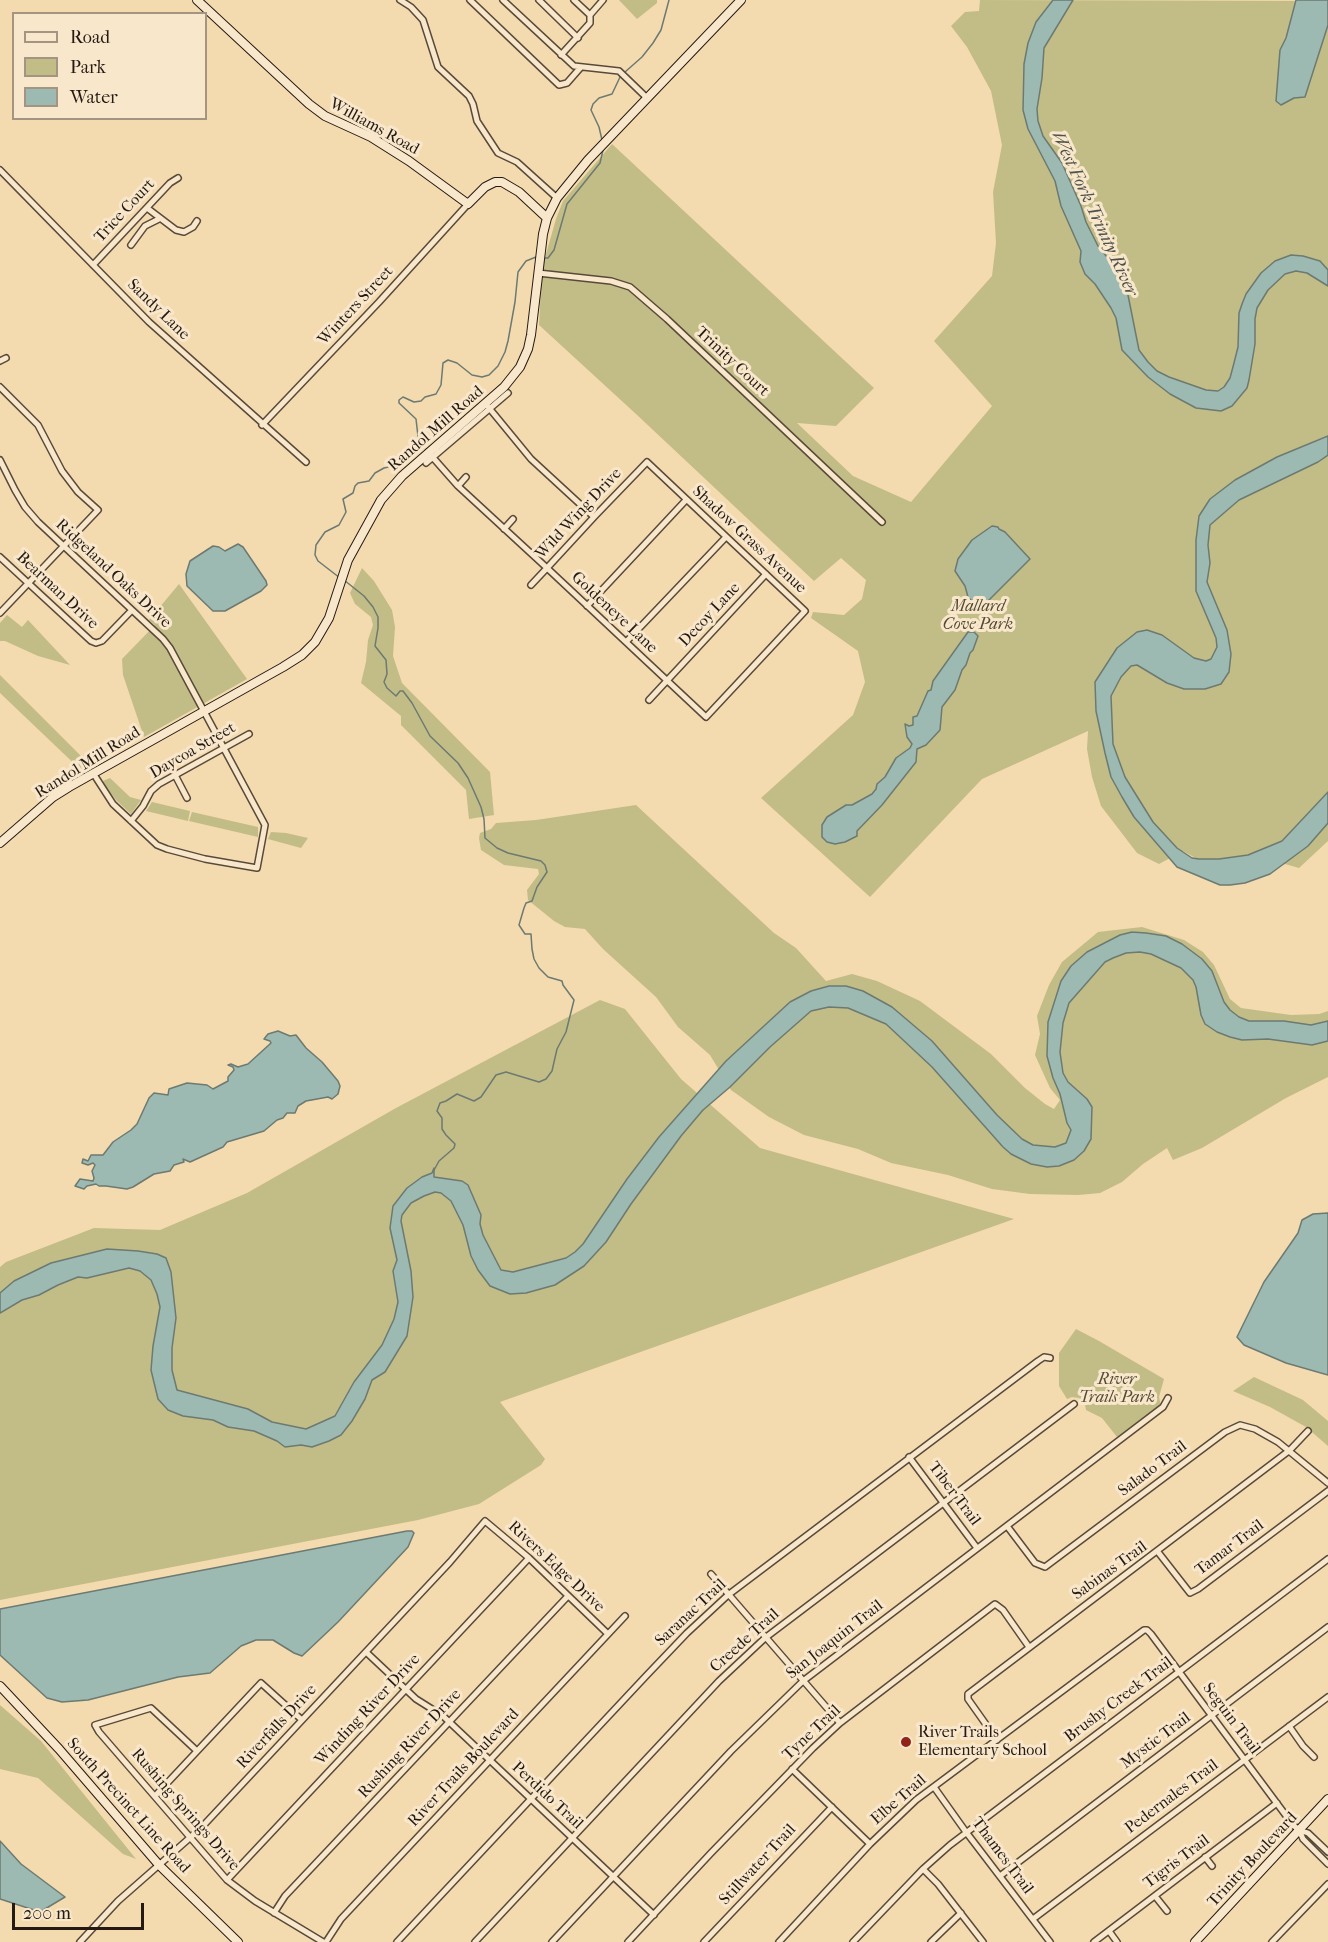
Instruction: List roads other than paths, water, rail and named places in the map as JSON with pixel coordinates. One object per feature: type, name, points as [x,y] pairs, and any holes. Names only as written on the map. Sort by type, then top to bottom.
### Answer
[{"type":"main road","name":"Williams Road","points":[[197,0],[324,116],[371,137],[409,161],[468,204]]},
{"type":"main road","name":"Randol Mill Road","points":[[0,843],[53,797],[302,655],[320,635],[329,618],[347,564],[386,494],[402,476],[488,406],[514,376],[524,360],[531,335],[540,252],[547,218],[557,198],[575,175],[741,0]]},
{"type":"main road","points":[[468,204],[485,187],[495,182],[502,182],[519,192],[547,218]]},
{"type":"main road","name":"South Precinct Line Road","points":[[0,1686],[47,1736],[159,1865],[238,1942]]},
{"type":"main road","name":"Trinity Boulevard","points":[[1196,1941],[1328,1799]]},
{"type":"street","points":[[400,0],[411,7],[423,20],[438,67],[469,96],[477,121],[498,153],[516,162],[557,198]]},
{"type":"street","points":[[503,0],[574,66],[619,71],[647,98]]},
{"type":"street","points":[[539,0],[578,38]]},
{"type":"street","points":[[574,0],[590,15]]},
{"type":"street","points":[[561,55],[590,23],[590,15],[603,0]]},
{"type":"street","points":[[472,1],[559,85],[567,83],[581,67]]},
{"type":"street","name":"Sandy Lane","points":[[0,170],[149,322],[306,462]]},
{"type":"street","name":"Trice Court","points":[[93,265],[170,183],[178,178]]},
{"type":"street","name":"Winters Street","points":[[262,425],[468,204]]},
{"type":"street","points":[[147,208],[176,230],[184,232],[193,227],[197,221]]},
{"type":"street","points":[[131,244],[145,226],[159,219]]},
{"type":"street","name":"Trinity Court","points":[[538,269],[621,283],[639,293],[882,522]]},
{"type":"street","points":[[0,387],[38,425],[62,471],[78,492],[98,510],[0,613]]},
{"type":"street","name":"Randol Mill Road","points":[[488,406],[508,393]]},
{"type":"street","points":[[488,406],[531,459],[594,517]]},
{"type":"street","name":"Randol Mill Road","points":[[426,463],[430,455]]},
{"type":"street","name":"Goldeneye Lane","points":[[430,455],[458,486],[706,717]]},
{"type":"street","name":"Ridgeland Oaks Drive","points":[[0,460],[25,507],[38,522],[170,648],[265,825],[257,868],[205,859],[161,847],[131,821]]},
{"type":"street","name":"Wild Wing Drive","points":[[531,585],[647,462]]},
{"type":"street","name":"Shadow Grass Avenue","points":[[647,462],[805,611],[706,717]]},
{"type":"street","points":[[458,486],[466,477]]},
{"type":"street","points":[[586,606],[686,500]]},
{"type":"street","points":[[504,528],[513,519]]},
{"type":"street","points":[[626,642],[726,537]]},
{"type":"street","name":"Bearman Drive","points":[[0,557],[91,641],[96,643],[102,641],[132,610]]},
{"type":"street","name":"Decoy Lane","points":[[649,700],[766,574]]},
{"type":"street","name":"Daycoa Street","points":[[131,821],[155,787],[249,734]]},
{"type":"street","points":[[93,773],[107,796],[131,821]]},
{"type":"street","points":[[175,775],[187,798]]},
{"type":"street","name":"Saranac Trail","points":[[397,1942],[687,1633],[728,1595],[1038,1360],[1044,1357],[1050,1358]]},
{"type":"street","name":"San Joaquin Trail","points":[[552,1942],[731,1751],[803,1681],[1163,1407],[1168,1398]]},
{"type":"street","name":"Creede Trail","points":[[475,1942],[719,1681],[765,1638],[1074,1404]]},
{"type":"street","name":"Salado Trail","points":[[1007,1526],[1035,1563],[1045,1567],[1218,1437],[1236,1426],[1245,1425],[1255,1429],[1290,1450],[1328,1483]]},
{"type":"street","name":"Sabinas Trail","points":[[998,1740],[968,1699],[968,1694],[1290,1450],[1308,1431]]},
{"type":"street","name":"Tiber Trail","points":[[909,1457],[977,1548]]},
{"type":"street","name":"Tamar Trail","points":[[1158,1552],[1190,1593],[1328,1491]]},
{"type":"street","name":"Rivers Edge Drive","points":[[485,1521],[529,1558],[608,1634]]},
{"type":"street","name":"Riverfalls Drive","points":[[80,1942],[118,1901],[190,1837],[366,1652],[485,1521]]},
{"type":"street","name":"Winding River Drive","points":[[227,1880],[529,1558]]},
{"type":"street","name":"Brushy Creek Trail","points":[[853,1942],[924,1869],[966,1832],[1328,1559]]},
{"type":"street","points":[[711,1574],[840,1723]]},
{"type":"street","name":"Rushing River Drive","points":[[274,1913],[285,1896],[568,1596]]},
{"type":"street","name":"Tyne Trail","points":[[628,1942],[792,1769],[840,1723],[995,1604],[1003,1610],[1029,1647]]},
{"type":"street","name":"River Trails Boulevard","points":[[325,1942],[341,1919],[625,1616]]},
{"type":"street","name":"Mystic Trail","points":[[1000,1876],[1328,1627]]},
{"type":"street","name":"Seguin Trail","points":[[1140,1633],[1147,1630],[1151,1634],[1299,1830]]},
{"type":"street","name":"Elbe Trail","points":[[779,1942],[870,1844],[909,1807],[1140,1633]]},
{"type":"street","name":"Perdido Trail","points":[[366,1652],[405,1690],[449,1722],[654,1915]]},
{"type":"street","points":[[155,1796],[261,1683],[302,1720]]},
{"type":"street","name":"Pedernales Trail","points":[[1033,1919],[1328,1697]]},
{"type":"street","name":"Rushing Springs Drive","points":[[197,1751],[151,1708],[95,1725],[227,1880],[255,1901],[325,1942]]},
{"type":"street","points":[[1289,1726],[1314,1758]]},
{"type":"street","points":[[792,1769],[870,1844]]},
{"type":"street","name":"Thames Trail","points":[[934,1787],[1050,1942]]},
{"type":"street","name":"Tigris Trail","points":[[1094,1942],[1277,1803]]},
{"type":"street","name":"Stillwater Trail","points":[[704,1942],[832,1807]]},
{"type":"street","points":[[1299,1830],[1308,1833],[1328,1852]]},
{"type":"street","points":[[1299,1830],[1303,1839],[1328,1864]]},
{"type":"street","points":[[1205,1857],[1212,1866]]},
{"type":"street","points":[[924,1869],[983,1942]]},
{"type":"street","points":[[1272,1942],[1328,1884]]},
{"type":"street","points":[[1155,1896],[1167,1911]]},
{"type":"street","points":[[931,1942],[961,1913]]},
{"type":"street","points":[[1109,1931],[1117,1942]]},
{"type":"water","points":[[1053,0],[1073,0],[1044,48],[1037,109],[1038,121],[1043,136],[1062,163],[1098,246],[1120,273],[1126,285],[1139,350],[1157,371],[1206,390],[1218,391],[1230,378],[1238,347],[1239,313],[1242,304],[1246,294],[1261,273],[1275,261],[1291,255],[1320,261],[1328,270],[1328,286],[1307,273],[1296,271],[1285,274],[1268,290],[1257,308],[1255,344],[1247,388],[1232,406],[1221,411],[1196,408],[1170,394],[1148,377],[1122,350],[1116,318],[1095,284],[1085,274],[1080,262],[1081,251],[1061,206],[1055,181],[1028,129],[1023,110],[1024,64],[1028,43],[1036,22]]},
{"type":"water","points":[[1296,0],[1328,0],[1328,25],[1305,97],[1294,98],[1281,105],[1276,101],[1280,50],[1286,38]]},
{"type":"water","points":[[1328,436],[1328,455],[1239,500],[1210,525],[1208,545],[1210,563],[1207,582],[1227,630],[1231,654],[1229,672],[1221,684],[1205,689],[1184,689],[1167,683],[1137,665],[1131,666],[1121,677],[1111,696],[1113,744],[1125,777],[1153,822],[1177,848],[1192,858],[1219,859],[1248,855],[1282,841],[1328,792],[1328,823],[1308,846],[1270,874],[1245,883],[1220,885],[1177,867],[1134,817],[1111,777],[1096,711],[1095,682],[1117,648],[1137,632],[1147,630],[1162,635],[1194,658],[1206,661],[1211,659],[1217,647],[1216,638],[1196,591],[1196,540],[1199,516],[1210,499],[1235,480],[1277,457]]},
{"type":"water","points":[[992,526],[1005,532],[1030,559],[982,607],[968,597],[965,586],[955,571],[958,559],[972,540]]},
{"type":"water","points":[[238,544],[243,547],[267,585],[261,591],[225,611],[213,611],[187,586],[186,574],[190,561],[213,546],[225,551]]},
{"type":"water","points":[[968,632],[974,632],[978,636],[955,690],[942,707],[940,730],[926,745],[917,749],[916,762],[882,805],[857,831],[857,836],[835,844],[827,842],[822,837],[822,825],[827,817],[846,805],[852,805],[872,794],[896,758],[910,748],[912,744],[907,737],[905,724],[913,725],[913,717],[917,716],[928,691],[931,690],[933,681]]},
{"type":"water","points":[[1132,932],[1166,936],[1182,944],[1202,959],[1212,971],[1224,1002],[1239,1017],[1249,1021],[1284,1021],[1311,1025],[1328,1021],[1328,1041],[1312,1045],[1268,1039],[1242,1040],[1217,1032],[1205,1024],[1193,980],[1181,968],[1151,954],[1140,952],[1126,953],[1113,958],[1105,962],[1069,1003],[1063,1023],[1060,1052],[1063,1073],[1068,1082],[1087,1099],[1092,1107],[1091,1139],[1084,1151],[1074,1160],[1059,1166],[1047,1167],[1031,1164],[1011,1154],[1003,1147],[932,1067],[886,1024],[848,1008],[829,1007],[811,1011],[703,1110],[631,1204],[606,1242],[584,1266],[555,1285],[526,1293],[510,1294],[490,1286],[471,1256],[463,1225],[451,1201],[441,1193],[435,1192],[411,1203],[402,1215],[401,1221],[411,1271],[413,1297],[407,1336],[385,1372],[372,1380],[365,1399],[341,1435],[312,1447],[301,1445],[285,1447],[254,1431],[228,1427],[213,1420],[183,1416],[168,1410],[158,1399],[151,1370],[160,1307],[151,1280],[140,1271],[129,1268],[87,1278],[78,1277],[39,1295],[22,1300],[0,1313],[0,1293],[14,1281],[51,1263],[107,1249],[157,1254],[166,1258],[171,1272],[176,1318],[172,1370],[177,1390],[248,1409],[272,1422],[306,1429],[335,1416],[354,1382],[382,1345],[394,1319],[398,1302],[393,1271],[397,1260],[390,1228],[393,1206],[407,1188],[432,1173],[434,1168],[434,1177],[462,1181],[468,1185],[481,1215],[480,1224],[483,1235],[501,1270],[513,1272],[566,1258],[583,1244],[659,1137],[726,1061],[790,1002],[811,991],[829,986],[846,986],[863,991],[892,1007],[932,1041],[997,1115],[1022,1139],[1033,1145],[1055,1147],[1066,1143],[1071,1130],[1047,1056],[1048,1022],[1061,981],[1071,966],[1087,952],[1120,935]]},
{"type":"water","points":[[278,1031],[290,1036],[296,1035],[306,1048],[322,1062],[338,1081],[340,1086],[338,1094],[332,1099],[328,1097],[306,1101],[298,1106],[295,1113],[287,1113],[264,1131],[227,1142],[223,1147],[190,1162],[183,1159],[184,1162],[174,1165],[170,1171],[154,1174],[133,1187],[127,1189],[96,1184],[84,1189],[75,1186],[80,1179],[93,1181],[94,1178],[92,1171],[95,1165],[82,1163],[83,1159],[88,1161],[91,1155],[103,1155],[113,1142],[131,1130],[137,1124],[149,1098],[154,1093],[168,1095],[169,1089],[187,1083],[207,1085],[213,1089],[228,1081],[228,1077],[234,1070],[228,1065],[238,1067],[248,1064],[271,1043],[264,1039],[268,1034]]},
{"type":"water","points":[[1328,1213],[1328,1375],[1286,1363],[1244,1345],[1237,1337],[1264,1282],[1298,1233],[1302,1220],[1313,1214]]},
{"type":"water","points":[[407,1531],[414,1533],[408,1547],[338,1622],[302,1656],[273,1640],[256,1640],[241,1646],[210,1673],[178,1677],[88,1700],[62,1702],[47,1698],[0,1655],[0,1609]]},
{"type":"water","points":[[0,1841],[21,1864],[65,1897],[40,1912],[0,1899]]},
{"type":"waterway","points":[[625,72],[642,57],[661,30],[669,0]]},
{"type":"waterway","points":[[602,140],[591,110],[599,98],[612,94],[621,75]]},
{"type":"waterway","points":[[543,258],[548,258],[554,250],[567,204],[600,163],[603,150]]},
{"type":"waterway","points":[[340,578],[318,561],[315,555],[316,545],[325,532],[339,525],[346,512],[343,499],[353,493],[358,483],[369,481],[375,473],[393,466],[399,457],[417,450],[419,445],[416,419],[399,403],[399,400],[403,397],[414,402],[421,401],[425,397],[436,394],[441,385],[443,363],[448,360],[457,363],[472,375],[482,377],[489,375],[498,366],[508,341],[518,272],[526,261],[536,257]]},
{"type":"waterway","points":[[344,580],[364,596],[378,617],[375,646],[386,660],[387,674],[384,682],[387,688],[396,696],[403,691],[430,736],[458,763],[468,778],[481,807],[485,838],[497,848],[508,853],[541,861],[545,865],[547,872],[537,887],[532,901],[526,903],[519,925],[525,934],[531,934],[534,959],[539,968],[548,977],[562,981],[574,1000],[566,1032],[557,1049],[552,1071],[546,1079],[539,1082],[506,1072],[496,1075],[481,1097],[474,1101],[457,1094],[440,1103],[437,1111],[442,1118],[442,1129],[455,1144],[454,1148],[439,1161],[433,1172]]},
{"type":"place","name":"River Trails Elementary School","points":[[906,1742]]},
{"type":"water label","name":"West Fork Trinity River","points":[[1094,214]]},
{"type":"park label","name":"Mallard Cove Park","points":[[978,616]]},
{"type":"park label","name":"River Trails Park","points":[[1117,1389]]}]
